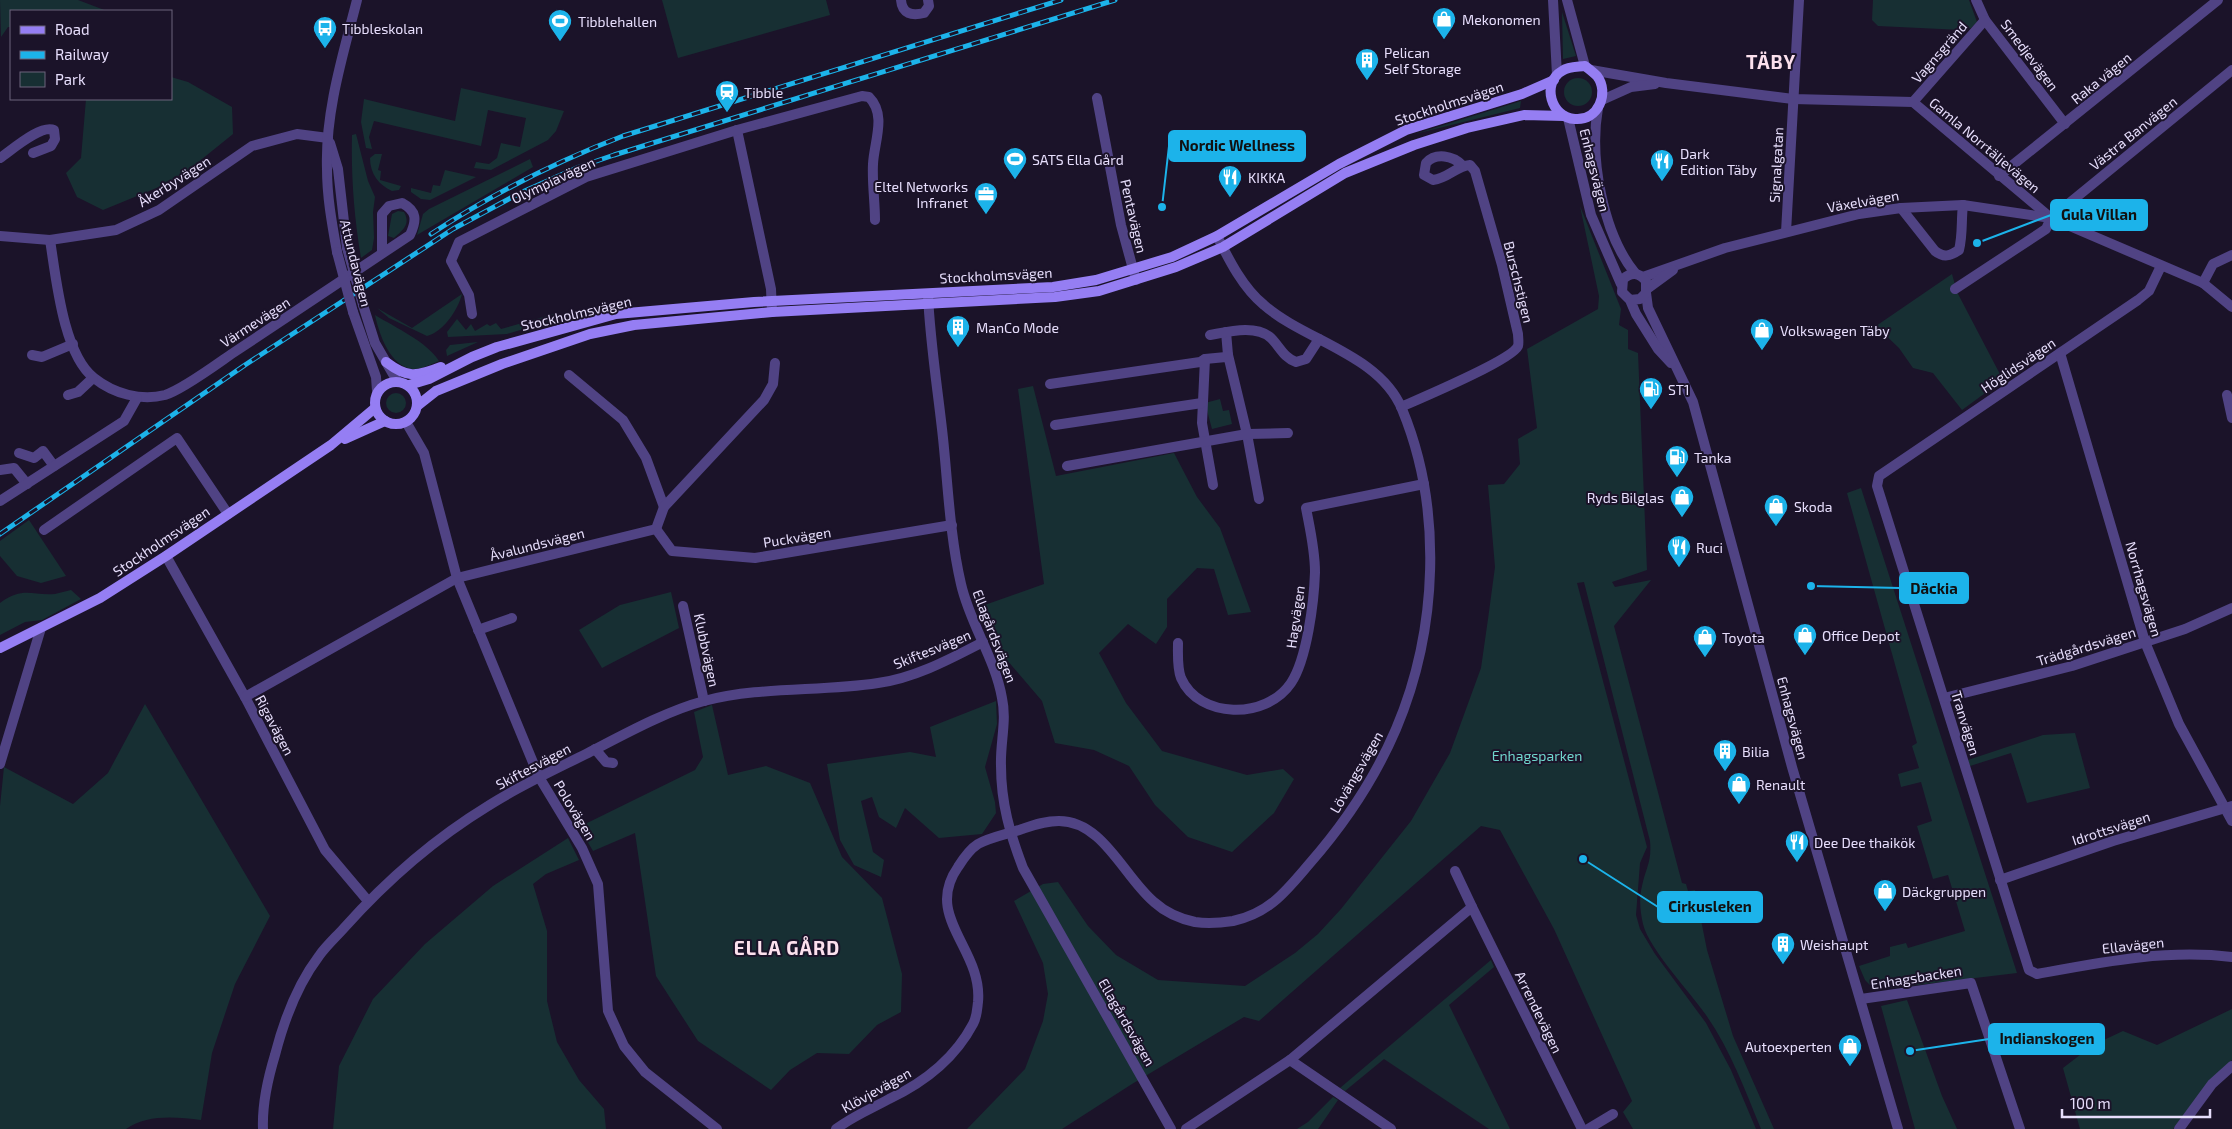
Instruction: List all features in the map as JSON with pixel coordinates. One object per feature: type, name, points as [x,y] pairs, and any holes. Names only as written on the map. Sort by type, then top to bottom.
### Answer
[{"type":"main road","points":[[1571,67],[1588,68],[1597,76],[1603,91],[1600,104],[1585,118],[1576,120],[1566,117],[1555,108],[1551,100],[1550,88],[1555,77],[1571,67]]},
{"type":"main road","name":"Stockholmsvägen","points":[[417,406],[436,391],[457,381],[590,334],[634,324],[772,312],[1055,298],[1099,291],[1217,236],[1339,164],[1406,130],[1522,94],[1555,77]]},
{"type":"main road","name":"Stockholmsvägen","points":[[409,385],[429,379],[472,357],[497,347],[616,314],[677,307],[1053,286],[1176,267],[1223,247],[1345,173],[1372,160],[1476,126],[1524,115],[1566,117]]},
{"type":"main road","points":[[386,362],[402,373],[416,375],[472,357]]},
{"type":"main road","points":[[397,381],[409,385],[414,391],[417,406],[415,412],[406,422],[392,424],[379,416],[375,408],[375,400],[378,391],[386,384],[397,381]]},
{"type":"main road","name":"Stockholmsvägen","points":[[0,648],[100,598],[166,556],[331,445],[375,408]]},
{"type":"main road","name":"Stockholmsvägen","points":[[331,445],[385,421]]},
{"type":"street","name":"Attundavägen","points":[[356,0],[331,114],[328,138],[328,205],[337,252],[353,312],[376,377],[378,391]]},
{"type":"street","points":[[901,0],[906,12],[914,16],[924,13],[929,6],[928,0]]},
{"type":"street","points":[[1553,0],[1555,77]]},
{"type":"street","points":[[1567,0],[1588,68]]},
{"type":"street","name":"Signalgatan","points":[[1786,232],[1799,0]]},
{"type":"street","name":"Smedjevägen","points":[[1976,0],[1985,20],[2065,124]]},
{"type":"street","name":"Raka vägen","points":[[2000,176],[2218,0]]},
{"type":"street","name":"Vagnsgränd","points":[[1913,102],[1985,20]]},
{"type":"street","name":"Gamla Norrtäljevägen","points":[[1588,68],[1666,83],[1793,99],[1913,102],[2052,218],[2203,283],[2232,307]]},
{"type":"street","name":"Västra Banvägen","points":[[1955,289],[2046,229],[2052,218],[2232,70]]},
{"type":"street","name":"Gamla Norrtäljevägen","points":[[1600,104],[1631,87],[1666,83]]},
{"type":"street","name":"Olympiavägen","points":[[472,314],[470,294],[451,261],[459,242],[586,177],[737,130],[862,96],[870,97],[875,103],[879,122],[873,165],[876,220]]},
{"type":"street","name":"Pentavägen","points":[[1097,98],[1121,225],[1134,275]]},
{"type":"street","name":"Enhagsvägen","points":[[1600,104],[1595,124],[1595,156],[1598,182],[1605,211],[1623,256],[1639,275]]},
{"type":"street","name":"Enhagsvägen","points":[[1566,117],[1591,215],[1621,284]]},
{"type":"street","points":[[0,158],[42,130],[50,128],[54,130],[55,139],[51,146],[33,153]]},
{"type":"street","points":[[737,130],[772,301],[772,312]]},
{"type":"street","name":"Åkerbyvägen","points":[[0,236],[50,240],[116,230],[159,210],[252,146],[297,134],[328,138]]},
{"type":"street","name":"Attundavägen","points":[[328,138],[338,169],[347,248],[363,305],[375,343],[397,381]]},
{"type":"street","name":"Burschstigen","points":[[1401,407],[1489,366],[1512,352],[1518,346],[1518,334],[1488,212],[1475,171],[1470,165],[1462,165]]},
{"type":"street","name":"Värmevägen","points":[[50,240],[60,308],[78,357],[93,378],[115,390],[137,398],[167,394],[194,379],[319,297],[410,234],[416,217],[410,208],[402,203],[389,206],[382,214],[382,253]]},
{"type":"street","points":[[1901,208],[1935,251],[1941,256],[1950,256],[1960,250],[1964,205]]},
{"type":"street","name":"Växelvägen","points":[[1684,263],[1725,248],[1786,232],[1859,214],[1901,208],[1964,205],[2052,218]]},
{"type":"street","name":"Lövängsvägen","points":[[1010,833],[1038,823],[1060,821],[1079,824],[1094,834],[1154,903],[1169,912],[1190,921],[1209,924],[1249,917],[1266,910],[1281,896],[1331,839],[1373,776],[1396,729],[1413,682],[1423,635],[1430,519],[1424,484],[1401,407],[1392,391],[1352,357],[1267,309],[1253,296],[1217,236]]},
{"type":"street","points":[[2203,283],[2214,264],[2232,255]]},
{"type":"street","points":[[1684,263],[1647,291],[1640,299],[1630,300],[1622,292],[1621,284],[1626,276],[1639,275],[1684,263]]},
{"type":"street","name":"Höglidsvägen","points":[[1879,476],[2138,300],[2149,291],[2161,266]]},
{"type":"street","points":[[1639,275],[1647,291]]},
{"type":"street","name":"Enhagsvägen","points":[[1647,291],[1648,308],[1693,402],[1790,758],[1898,1129]]},
{"type":"street","name":"Ellagårdsvägen","points":[[928,292],[952,525],[961,585],[968,608],[995,671],[1003,703],[1004,722],[1000,764],[1003,805],[1010,833],[1024,868],[1171,1129]]},
{"type":"street","name":"Enhagsvägen","points":[[1630,300],[1636,314],[1658,348],[1678,372]]},
{"type":"street","points":[[1210,335],[1248,331],[1264,334],[1270,338],[1285,356],[1296,362],[1306,359],[1320,339]]},
{"type":"street","points":[[1226,332],[1228,354],[1260,499]]},
{"type":"street","points":[[32,355],[42,356],[73,344]]},
{"type":"street","name":"Norrhagsvägen","points":[[2060,353],[2145,642],[2179,724],[2229,807],[2232,821]]},
{"type":"street","points":[[1050,384],[1200,362],[1205,359],[1226,357],[1228,354]]},
{"type":"street","points":[[1205,359],[1202,403],[1205,443],[1213,485]]},
{"type":"street","points":[[656,529],[664,507],[764,400],[773,384],[775,362]]},
{"type":"street","points":[[569,375],[623,420],[646,458],[664,507]]},
{"type":"street","points":[[68,395],[78,392],[93,378]]},
{"type":"street","points":[[2226,395],[2232,418]]},
{"type":"street","points":[[0,501],[124,422],[137,398]]},
{"type":"street","points":[[1055,425],[1202,403]]},
{"type":"street","name":"Polovägen","points":[[406,422],[424,454],[457,578],[539,777],[582,848],[598,884],[608,1011],[624,1046],[645,1072],[717,1129]]},
{"type":"street","points":[[1066,466],[1205,443],[1247,434],[1288,434]]},
{"type":"street","points":[[44,530],[176,438],[228,514]]},
{"type":"street","points":[[16,470],[43,451],[54,466]]},
{"type":"street","points":[[18,452],[34,458]]},
{"type":"street","points":[[0,470],[14,468],[27,484]]},
{"type":"street","name":"Tranvägen","points":[[1879,476],[1877,486],[2000,880],[2029,970],[2037,974]]},
{"type":"street","name":"Hagvägen","points":[[1178,643],[1180,676],[1188,688],[1202,699],[1230,711],[1263,705],[1278,696],[1289,686],[1296,674],[1307,636],[1315,572],[1306,508],[1424,484]]},
{"type":"street","name":"Puckvägen","points":[[656,529],[672,551],[755,558],[952,525]]},
{"type":"street","name":"Åvalundsvägen","points":[[245,697],[457,578],[656,529]]},
{"type":"street","name":"Rigavägen","points":[[166,556],[245,697],[325,850],[368,901]]},
{"type":"street","name":"Klubbvägen","points":[[684,606],[704,701]]},
{"type":"street","name":"Trädgårdsvägen","points":[[1944,698],[2072,666],[2184,629],[2232,608]]},
{"type":"street","points":[[478,630],[512,618]]},
{"type":"street","points":[[0,764],[40,628]]},
{"type":"street","name":"Skiftesvägen","points":[[263,1129],[270,1070],[284,1022],[300,986],[318,956],[368,901],[437,841],[488,806],[539,777],[636,728],[704,701],[769,690],[830,688],[880,683],[919,671],[983,642]]},
{"type":"street","points":[[595,749],[606,762],[613,763]]},
{"type":"street","name":"Idrottsvägen","points":[[2000,880],[2113,841],[2229,807]]},
{"type":"street","name":"Klövjevägen","points":[[836,1129],[850,1118],[918,1084],[938,1068],[962,1041],[976,1021],[979,983],[973,964],[951,921],[946,903],[948,886],[952,875],[978,844],[1010,833]]},
{"type":"street","name":"Arrendevägen","points":[[1455,871],[1582,1129]]},
{"type":"street","points":[[1186,1129],[1290,1060],[1472,907]]},
{"type":"street","name":"Ellavägen","points":[[2037,974],[2118,959],[2199,953],[2232,956]]},
{"type":"street","name":"Enhagsbacken","points":[[1861,999],[1971,983],[2020,1129]]},
{"type":"street","points":[[1290,1060],[1391,1129]]},
{"type":"street","points":[[2179,1129],[2212,1084],[2232,1066]]},
{"type":"street","points":[[1588,1129],[1613,1114]]},
{"type":"green space","points":[[0,0],[78,0],[104,10],[10,10],[10,27],[1,37]]},
{"type":"green space","points":[[662,0],[826,0],[830,15],[678,58]]},
{"type":"green space","points":[[1873,0],[1969,0],[1977,22],[1971,28],[1962,30],[1878,26],[1872,20]]},
{"type":"green space","points":[[1562,12],[1576,56],[1563,59]]},
{"type":"green space","points":[[172,77],[188,82],[232,107],[233,134],[176,180],[103,210],[77,197],[66,173],[81,158],[86,100],[172,100]]},
{"type":"green space","points":[[1578,78],[1588,82],[1592,92],[1588,102],[1578,106],[1568,102],[1564,92],[1568,82]]},
{"type":"green space","points":[[461,88],[564,111],[556,131],[548,140],[491,170],[474,168],[476,162],[489,164],[497,158],[501,143],[520,147],[526,118],[488,110],[481,146],[374,121],[369,137],[372,149],[366,148],[361,122],[364,99],[455,121]]},
{"type":"green space","points":[[1521,101],[1520,108],[1415,134]]},
{"type":"green space","points":[[356,134],[368,181],[375,197],[372,250],[361,258],[353,181],[352,135]]},
{"type":"green space","points":[[375,154],[382,154],[378,170],[381,171],[380,180],[401,186],[399,190],[392,191],[383,186],[376,178],[370,164],[370,158]]},
{"type":"green space","points":[[530,159],[533,167],[417,235],[423,214],[429,209]]},
{"type":"green space","points":[[445,170],[476,177],[430,200],[421,199],[411,192],[411,188],[431,193],[433,185],[440,186]]},
{"type":"green space","name":"Enhagsparken","points":[[1580,206],[1621,309],[1619,325],[1628,330],[1628,349],[1638,353],[1647,570],[1612,582],[1615,587],[1651,580],[1614,626],[1682,883],[1686,884],[1688,891],[1695,890],[1707,950],[1733,1036],[1774,1129],[1761,1129],[1736,1070],[1715,1028],[1661,958],[1643,924],[1640,895],[1649,859],[1650,841],[1584,582],[1577,583],[1647,847],[1640,863],[1636,915],[1640,929],[1655,954],[1706,1023],[1731,1070],[1756,1129],[1633,1129],[1623,1112],[1632,1101],[1554,929],[1500,830],[1481,826],[1259,1021],[1244,1017],[1132,1084],[1062,1129],[967,1129],[1025,1069],[1043,1021],[1048,994],[1043,963],[1014,901],[1043,884],[1058,882],[1088,926],[1116,955],[1158,980],[1245,986],[1295,953],[1318,934],[1341,909],[1411,821],[1450,753],[1481,668],[1495,567],[1488,485],[1504,484],[1520,464],[1518,439],[1537,428],[1527,349],[1598,309],[1599,296]]},
{"type":"green space","points":[[398,211],[404,212],[407,220],[403,229],[394,238],[388,236],[392,214]]},
{"type":"green space","points":[[1952,274],[1957,292],[2003,380],[1962,410],[1933,373],[1913,368],[1899,348],[1876,326]]},
{"type":"green space","points":[[462,294],[449,320],[439,330],[427,336],[389,318],[377,308],[412,328]]},
{"type":"green space","points":[[554,314],[556,319],[507,334],[448,337],[447,332],[457,319],[466,330],[471,324],[475,331],[487,324],[490,326],[496,323],[501,329]]},
{"type":"green space","points":[[375,315],[419,341],[439,361],[422,368],[412,369],[404,367],[392,356],[387,348],[379,331]]},
{"type":"green space","points":[[478,342],[447,356],[446,350],[450,345]]},
{"type":"green space","points":[[1033,386],[1056,476],[1174,453],[1197,497],[1220,528],[1251,612],[1228,615],[1214,569],[1197,568],[1167,599],[1167,627],[1156,644],[1128,624],[1099,653],[1126,703],[1162,751],[1247,775],[1283,769],[1294,779],[1274,813],[1232,852],[1188,837],[1155,805],[1129,766],[1094,750],[1055,743],[1042,701],[1001,653],[979,607],[1044,584],[1018,389]]},
{"type":"green space","points":[[392,393],[400,393],[406,399],[406,407],[400,413],[392,413],[386,407],[386,399]]},
{"type":"green space","points":[[1220,399],[1223,411],[1229,410],[1232,424],[1212,429],[1205,403]]},
{"type":"green space","points":[[1861,488],[2017,973],[1875,990],[1865,980],[1859,966],[1890,956],[1890,947],[1906,943],[1908,948],[1965,931],[1948,875],[1933,879],[1917,826],[1932,821],[1921,782],[1901,787],[1898,774],[1919,768],[1912,746],[1917,743],[1847,493]]},
{"type":"green space","points":[[29,520],[66,576],[41,583],[17,576],[0,556],[0,541]]},
{"type":"green space","points":[[71,590],[81,599],[42,620],[25,622],[0,635],[0,603],[22,593],[55,594]]},
{"type":"green space","points":[[671,592],[679,628],[602,668],[579,630],[620,605]]},
{"type":"green space","points":[[996,701],[997,724],[985,767],[995,802],[996,813],[982,834],[939,838],[905,808],[896,828],[879,817],[872,797],[861,801],[873,852],[884,860],[881,877],[854,865],[840,840],[827,764],[910,752],[936,757],[930,727]]},
{"type":"green space","points":[[145,704],[270,916],[235,984],[212,1053],[201,1120],[152,1119],[134,1124],[126,1129],[0,1129],[0,806],[4,767],[73,804],[108,773]]},
{"type":"green space","points":[[712,705],[728,775],[766,766],[810,783],[842,857],[882,898],[902,974],[901,1012],[877,1025],[849,1054],[817,1053],[790,1070],[771,1090],[698,1041],[656,976],[635,833],[593,851],[579,827],[695,770],[703,757],[694,712]]},
{"type":"green space","points":[[2075,733],[2090,788],[2027,803],[2011,753],[1970,766],[1968,760],[2043,735]]},
{"type":"green space","points":[[568,838],[579,860],[546,874],[533,884],[547,931],[547,1001],[557,1042],[579,1080],[604,1109],[606,1129],[333,1129],[339,1066],[373,999],[425,944],[493,886]]},
{"type":"green space","points":[[1491,960],[1494,967],[1449,1005],[1510,1129],[1489,1129],[1384,1059],[1345,1091],[1340,1088]]},
{"type":"green space","points":[[1907,1000],[1942,1096],[1957,1129],[1915,1129],[1881,1006]]},
{"type":"green space","points":[[2232,1009],[2232,1060],[2173,1129],[2080,1129],[2063,1068],[2093,1045],[2123,1031],[2157,1045]]},
{"type":"green space","points":[[1333,1097],[1338,1100],[1318,1129],[1297,1129],[1308,1122]]},
{"type":"railway","points":[[431,234],[477,205],[524,180],[623,136],[1061,0]]},
{"type":"railway","points":[[0,534],[245,365],[453,229],[520,193],[579,167],[614,155],[1115,0]]},
{"type":"place","name":"Mekonomen","points":[[1444,40]]},
{"type":"place","name":"Tibblehallen","points":[[560,42]]},
{"type":"place","name":"Tibbleskolan","points":[[325,49]]},
{"type":"place","name":"Pelican Self Storage","points":[[1367,81]]},
{"type":"place","name":"Tibble","points":[[727,113]]},
{"type":"place","name":"SATS Ella Gård","points":[[1015,180]]},
{"type":"place","name":"Dark Edition Täby","points":[[1662,182]]},
{"type":"place","name":"KIKKA","points":[[1230,198]]},
{"type":"place","name":"Nordic Wellness","points":[[1162,207]]},
{"type":"place","name":"Eltel Networks Infranet","points":[[986,215]]},
{"type":"place","name":"Gula Villan","points":[[1977,243]]},
{"type":"place","name":"ManCo Mode","points":[[958,348]]},
{"type":"place","name":"Volkswagen Täby","points":[[1762,351]]},
{"type":"place","name":"ST1","points":[[1651,410]]},
{"type":"place","name":"Tanka","points":[[1677,478]]},
{"type":"place","name":"Ryds Bilglas","points":[[1682,518]]},
{"type":"place","name":"Skoda","points":[[1776,527]]},
{"type":"place","name":"Ruci","points":[[1679,568]]},
{"type":"place","name":"Däckia","points":[[1811,586]]},
{"type":"place","name":"Office Depot","points":[[1805,656]]},
{"type":"place","name":"Toyota","points":[[1705,658]]},
{"type":"place","name":"Bilia","points":[[1725,772]]},
{"type":"place","name":"Renault","points":[[1739,805]]},
{"type":"place","name":"Cirkusleken","points":[[1583,859]]},
{"type":"place","name":"Dee Dee thaikök","points":[[1797,863]]},
{"type":"place","name":"Däckgruppen","points":[[1885,912]]},
{"type":"place","name":"Weishaupt","points":[[1783,965]]},
{"type":"place","name":"Indianskogen","points":[[1910,1051]]},
{"type":"place","name":"Autoexperten","points":[[1850,1067]]},
{"type":"district","name":"TÄBY","points":[[1771,61]]},
{"type":"district","name":"ELLA GÅRD","points":[[787,947]]}]
